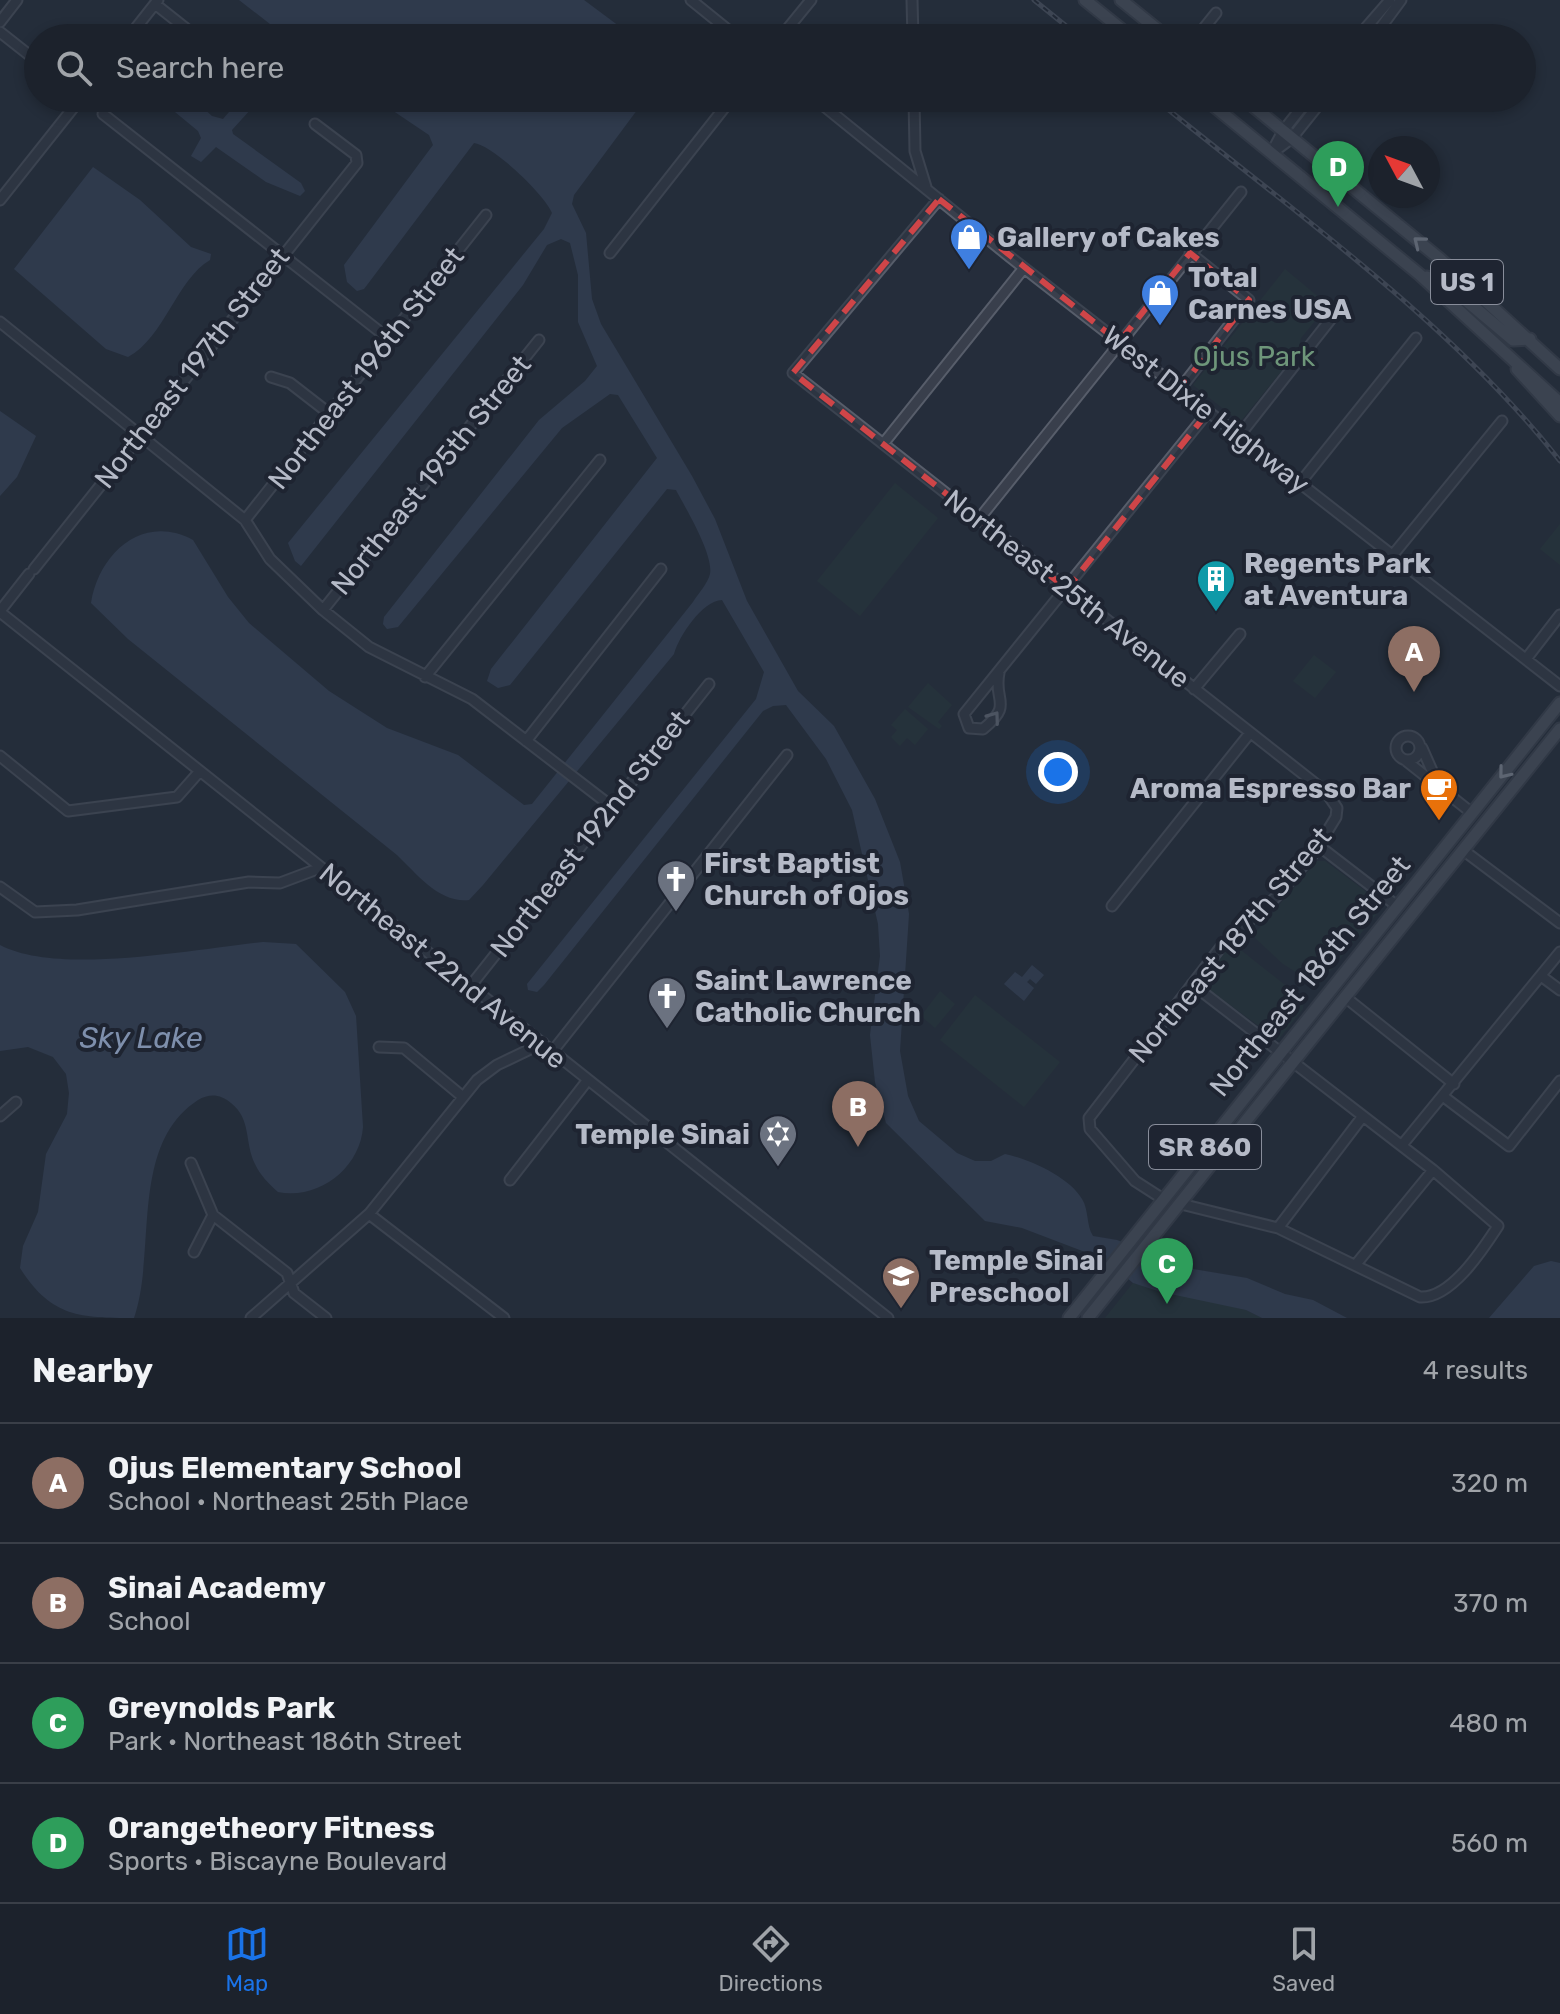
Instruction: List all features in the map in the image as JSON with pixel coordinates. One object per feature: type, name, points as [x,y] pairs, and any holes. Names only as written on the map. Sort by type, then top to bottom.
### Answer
[{"type":"main road","points":[[1085,0],[1115,24]]},
{"type":"main road","points":[[1121,0],[1151,24]]},
{"type":"main road","name":"US 1","points":[[1221,112],[1419,274],[1495,340],[1560,403]]},
{"type":"main road","name":"US 1","points":[[1260,112],[1440,259],[1560,369]]},
{"type":"main road","points":[[1419,274],[1449,286],[1513,340],[1530,339]]},
{"type":"main road","points":[[1495,340],[1560,416]]},
{"type":"main road","points":[[1540,382],[1560,393]]},
{"type":"main road","name":"Northeast 186th Street","points":[[1069,1318],[1560,703]]},
{"type":"main road","name":"Northeast 186th Street","points":[[1088,1318],[1560,729]]},
{"type":"main road","points":[[1466,847],[1472,813]]},
{"type":"main road","points":[[1392,939],[1399,914],[1397,906]]},
{"type":"main road","points":[[1090,1292],[1102,1301]]},
{"type":"street","points":[[0,22],[17,0]]},
{"type":"street","points":[[691,0],[721,24]]},
{"type":"street","points":[[791,24],[811,0]]},
{"type":"street","points":[[912,0],[913,24]]},
{"type":"street","points":[[1369,24],[1390,0]]},
{"type":"street","points":[[1383,24],[1401,0]]},
{"type":"street","points":[[139,24],[157,2],[182,24]]},
{"type":"street","points":[[1207,24],[1216,13]]},
{"type":"street","points":[[0,32],[24,51]]},
{"type":"street","points":[[0,200],[70,112]]},
{"type":"street","points":[[610,253],[721,112]]},
{"type":"street","name":"West Dixie Highway","points":[[831,112],[1024,268],[1560,686]]},
{"type":"street","points":[[914,112],[915,151],[928,190]]},
{"type":"street","points":[[1272,153],[1300,112]]},
{"type":"street","points":[[1287,134],[1310,112]]},
{"type":"street","points":[[103,114],[389,339]]},
{"type":"street","name":"Northeast 197th Street","points":[[0,612],[357,163],[356,155],[315,124]]},
{"type":"street","points":[[979,519],[1241,192]]},
{"type":"street","name":"Northeast 25th Avenue","points":[[939,199],[793,373],[1326,792],[1337,808]]},
{"type":"street","name":"Northeast 196th Street","points":[[245,520],[486,215]]},
{"type":"street","points":[[1180,389],[1249,300],[1190,253]]},
{"type":"street","points":[[883,444],[1024,268]]},
{"type":"street","points":[[1239,436],[1338,310]]},
{"type":"street","points":[[0,322],[245,520],[270,559],[323,610],[369,647],[472,699],[611,806]]},
{"type":"street","points":[[1300,483],[1416,338]]},
{"type":"street","name":"Northeast 195th Street","points":[[323,610],[539,340]]},
{"type":"street","points":[[271,377],[290,383],[330,414]]},
{"type":"street","points":[[999,673],[996,685],[1003,702],[1000,711],[983,729],[969,728],[964,714],[1208,412]]},
{"type":"street","points":[[1392,556],[1502,421]]},
{"type":"street","points":[[425,677],[600,460]]},
{"type":"street","points":[[526,741],[661,569]]},
{"type":"street","name":"Northeast 22nd Avenue","points":[[0,612],[320,868],[472,984],[587,1081],[888,1318]]},
{"type":"street","points":[[1526,659],[1560,615]]},
{"type":"street","points":[[1194,689],[1240,634]]},
{"type":"street","name":"Northeast 192nd Street","points":[[472,984],[709,684]]},
{"type":"street","points":[[1112,906],[1250,733]]},
{"type":"street","points":[[1438,785],[1421,746],[1413,736],[1401,738],[1397,752],[1472,813]]},
{"type":"street","points":[[1405,760],[1417,757],[1421,746]]},
{"type":"street","points":[[552,1052],[787,755]]},
{"type":"street","points":[[0,756],[68,811],[177,797],[200,771]]},
{"type":"street","name":"Northeast 187th Street","points":[[1163,1199],[1135,1181],[1090,1129],[1089,1118],[1224,943],[1276,897],[1319,846],[1336,817],[1337,808]]},
{"type":"street","points":[[1319,846],[1397,906]]},
{"type":"street","points":[[1466,847],[1560,923]]},
{"type":"street","points":[[0,887],[35,912],[77,910],[249,882],[280,883],[320,868]]},
{"type":"street","points":[[1402,1145],[1560,952]]},
{"type":"street","points":[[1541,976],[1560,990]]},
{"type":"street","points":[[1181,1204],[1278,1228],[1357,1263],[1420,1297],[1440,1292],[1453,1281],[1498,1226],[1402,1145],[1192,984]]},
{"type":"street","points":[[1345,997],[1454,1084]]},
{"type":"street","points":[[251,1318],[369,1214],[477,1080],[497,1065],[543,1043]]},
{"type":"street","points":[[379,1047],[404,1048],[463,1097]]},
{"type":"street","points":[[510,1180],[587,1081]]},
{"type":"street","points":[[1444,1097],[1509,1146],[1560,1081]]},
{"type":"street","points":[[0,1116],[16,1102]]},
{"type":"street","points":[[1278,1228],[1363,1116]]},
{"type":"street","points":[[191,1163],[213,1215],[287,1273],[294,1293],[326,1318]]},
{"type":"street","points":[[1357,1263],[1433,1170]]},
{"type":"street","points":[[369,1214],[504,1318]]},
{"type":"street","points":[[194,1252],[213,1215]]},
{"type":"highlighted area","points":[[939,199],[1119,342],[1190,253],[1249,300],[1180,389],[1208,412],[1067,589],[793,373]]},
{"type":"green space","name":"Ojus Park","points":[[1285,269],[1328,305],[1301,338],[1298,351],[1240,422],[1193,385]]},
{"type":"green space","points":[[895,483],[938,518],[860,616],[817,581]]},
{"type":"green space","points":[[1560,524],[1560,565],[1540,549]]},
{"type":"green space","points":[[1314,655],[1336,672],[1315,698],[1293,681]]},
{"type":"green space","points":[[928,683],[952,705],[938,722],[942,726],[939,729],[908,707]]},
{"type":"green space","points":[[905,709],[928,729],[915,745],[907,738],[900,746],[891,737],[897,730],[891,725]]},
{"type":"green space","points":[[1317,861],[1325,861],[1384,905],[1318,986],[1283,964],[1255,938],[1256,932]]},
{"type":"green space","points":[[1232,943],[1304,1000],[1303,1009],[1278,1040],[1203,985],[1201,979]]},
{"type":"green space","points":[[940,991],[955,1004],[935,1028],[921,1016]]},
{"type":"green space","points":[[975,995],[1060,1062],[1024,1107],[940,1040]]},
{"type":"green space","points":[[1133,1283],[1246,1310],[1262,1318],[1105,1318]]},
{"type":"water","points":[[239,0],[584,0],[616,24],[270,24]]},
{"type":"water","points":[[175,112],[208,112],[223,119],[229,112],[248,112],[232,130],[233,134],[301,183],[305,191],[300,196],[266,182],[216,147],[201,162],[191,156],[201,138],[198,131]]},
{"type":"water","points":[[395,112],[636,112],[574,195],[572,204],[586,233],[592,299],[601,324],[715,519],[747,601],[798,691],[834,726],[875,799],[900,862],[909,914],[900,1051],[908,1096],[919,1121],[957,1153],[975,1161],[991,1161],[1005,1154],[1058,1176],[1082,1199],[1093,1236],[1117,1240],[1187,1268],[1247,1278],[1285,1294],[1313,1300],[1347,1318],[1262,1318],[1246,1310],[1161,1292],[1133,1283],[1106,1260],[1022,1228],[985,1221],[886,1123],[875,1082],[870,1035],[880,956],[878,924],[852,810],[826,759],[786,705],[763,711],[544,985],[537,992],[528,990],[527,984],[756,699],[764,672],[722,600],[707,606],[692,621],[674,654],[469,900],[448,897],[430,886],[397,855],[128,639],[91,603],[103,568],[126,543],[157,531],[175,533],[193,540],[228,597],[249,623],[329,691],[387,728],[458,755],[524,805],[532,804],[693,602],[710,574],[708,555],[676,490],[667,489],[510,685],[498,688],[487,681],[491,669],[657,458],[618,395],[610,394],[562,428],[398,627],[387,629],[383,624],[384,617],[539,420],[585,381],[597,366],[578,322],[578,275],[570,243],[561,239],[547,245],[523,285],[301,566],[295,561],[288,543],[544,229],[552,213],[518,172],[493,152],[474,143],[364,289],[357,291],[347,282],[344,265],[433,145],[429,135]]},
{"type":"water","points":[[93,167],[140,200],[191,247],[211,254],[210,260],[188,280],[151,336],[128,357],[106,349],[14,269]]},
{"type":"water","points":[[0,411],[36,436],[17,477],[0,496]]},
{"type":"water","name":"Sky Lake","points":[[263,942],[296,944],[345,992],[356,1016],[363,1127],[354,1156],[346,1168],[322,1186],[308,1191],[278,1192],[255,1164],[245,1124],[238,1110],[219,1096],[202,1098],[176,1120],[162,1144],[153,1171],[141,1291],[134,1318],[82,1315],[55,1305],[43,1296],[20,1268],[23,1246],[38,1212],[46,1154],[67,1114],[69,1093],[66,1074],[53,1057],[28,1047],[0,1051],[0,945],[25,954],[91,960]]},
{"type":"water","points":[[1032,965],[1044,975],[1036,984],[1030,979],[1027,982],[1034,988],[1024,1001],[1004,984],[1015,972],[1022,977]]},
{"type":"water","points":[[1551,1261],[1560,1263],[1560,1318],[1489,1318],[1534,1266]]},
{"type":"railway","points":[[1034,0],[1064,24]]},
{"type":"railway","points":[[1172,112],[1368,269],[1420,315],[1517,410],[1560,461]]},
{"type":"place","name":"Orangetheory Fitness","points":[[1338,207]]},
{"type":"place","name":"Gallery of Cakes","points":[[969,271]]},
{"type":"place","name":"Total Carnes USA","points":[[1160,327]]},
{"type":"place","name":"Regents Park at Aventura","points":[[1216,613]]},
{"type":"place","name":"Ojus Elementary School","points":[[1414,692]]},
{"type":"place","name":"Aroma Espresso Bar","points":[[1439,822]]},
{"type":"place","name":"First Baptist Church of Ojos","points":[[676,913]]},
{"type":"place","name":"Saint Lawrence Catholic Church","points":[[667,1030]]},
{"type":"place","name":"Sinai Academy","points":[[858,1147]]},
{"type":"place","name":"Temple Sinai","points":[[778,1168]]},
{"type":"place","name":"Greynolds Park","points":[[1167,1304]]},
{"type":"place","name":"Temple Sinai Preschool","points":[[901,1310]]}]
